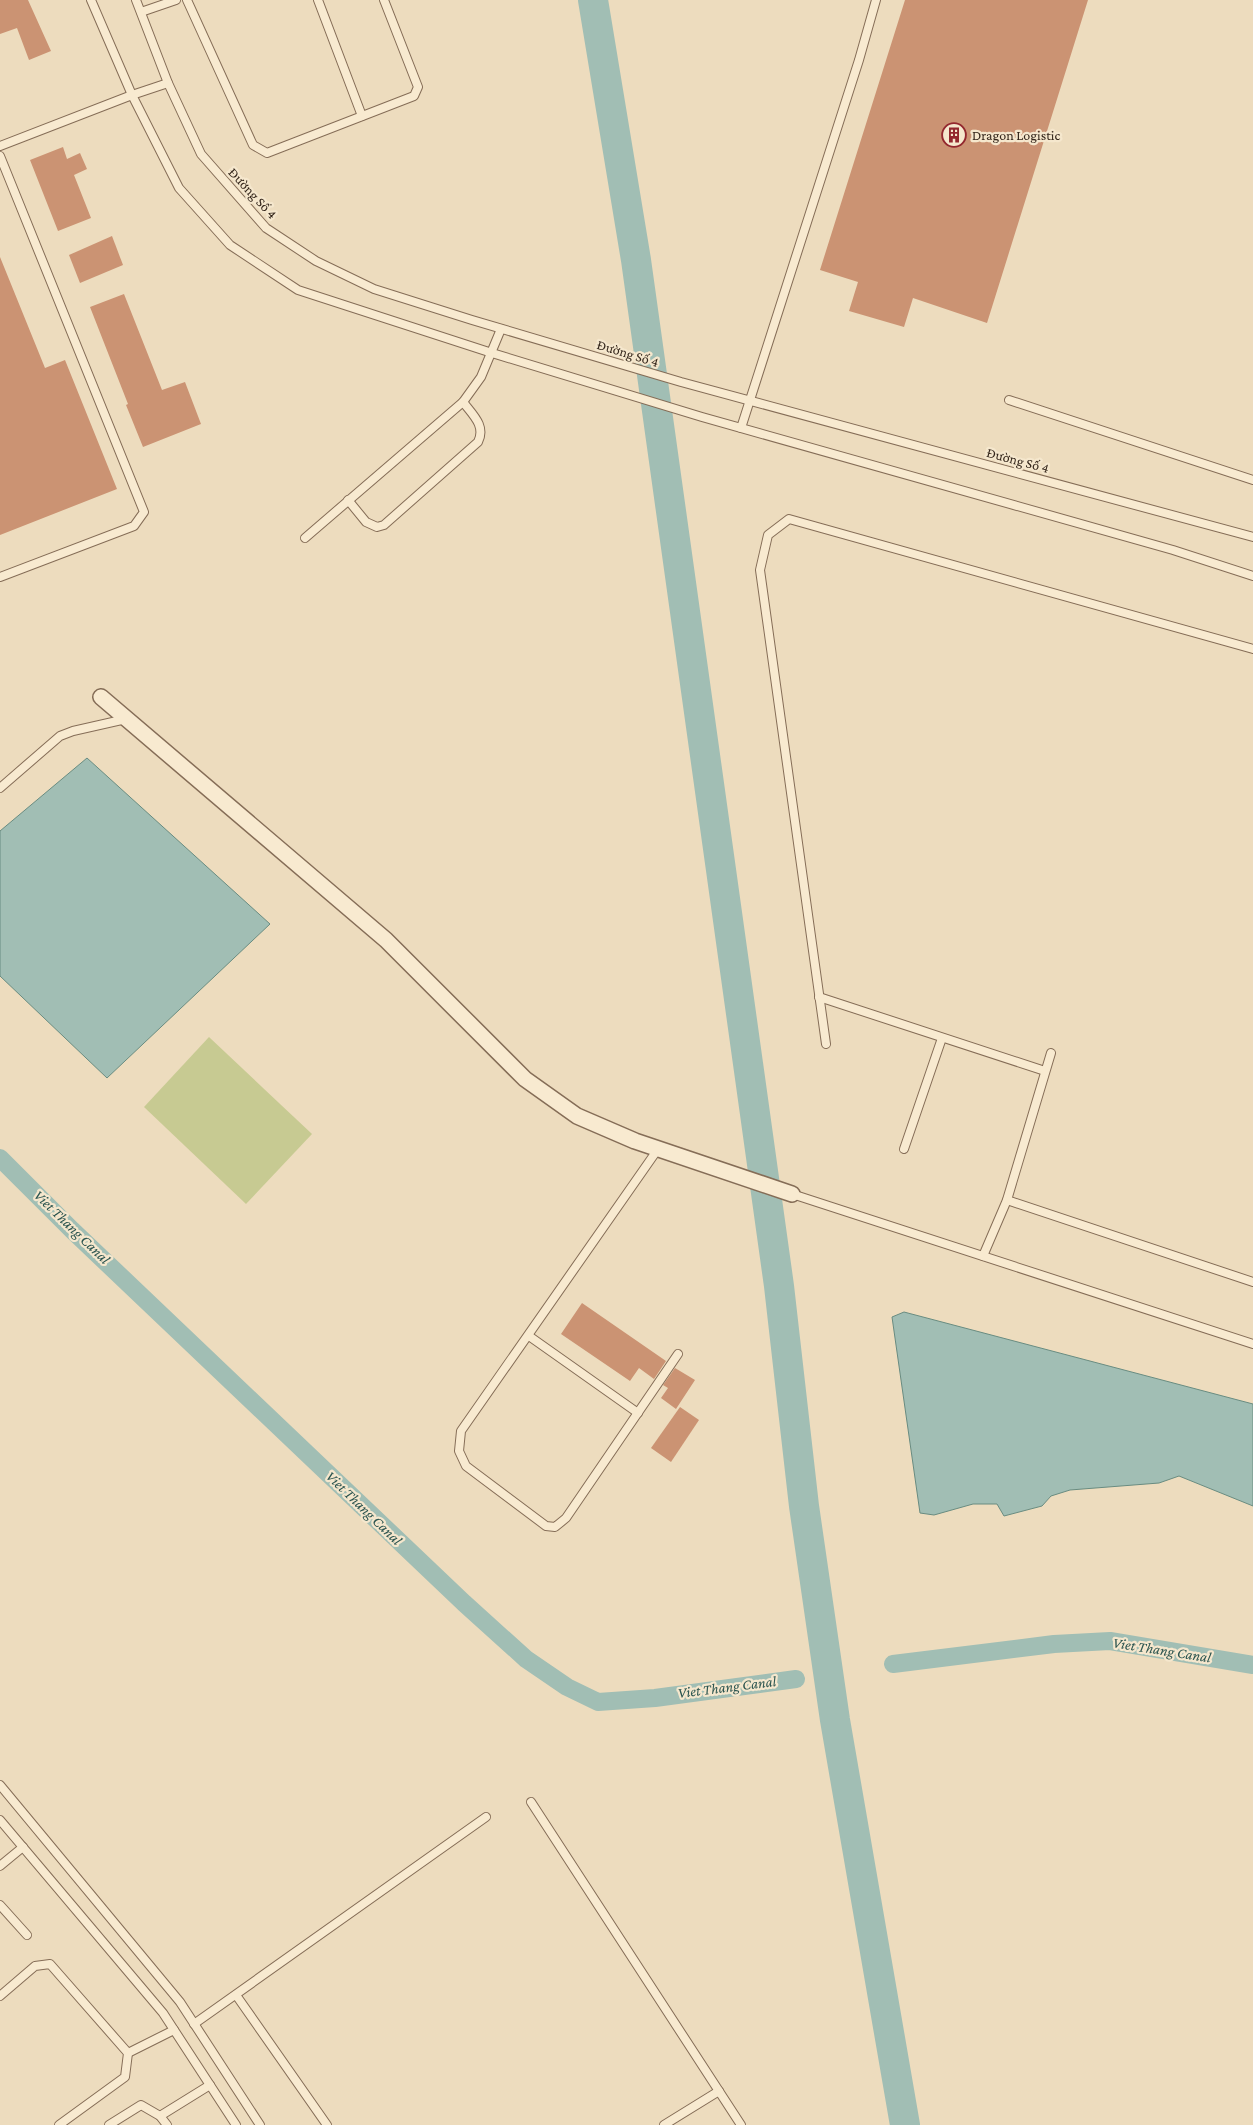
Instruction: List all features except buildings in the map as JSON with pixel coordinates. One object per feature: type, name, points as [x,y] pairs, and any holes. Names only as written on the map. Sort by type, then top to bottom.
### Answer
[{"type":"street","points":[[101,697],[386,940],[525,1079],[577,1116],[635,1141],[792,1194]]},
{"type":"lane","points":[[91,0],[132,95],[180,188],[230,245],[298,290],[674,408],[1173,550],[1253,576]]},
{"type":"lane","name":"Đường Số 4","points":[[136,0],[168,83],[201,154],[266,228],[316,261],[374,289],[681,382],[1253,537]]},
{"type":"lane","points":[[141,12],[176,0]]},
{"type":"lane","points":[[187,0],[253,145],[267,153],[414,96],[418,87],[384,0]]},
{"type":"lane","points":[[318,0],[362,116]]},
{"type":"lane","points":[[741,428],[876,0]]},
{"type":"lane","points":[[0,146],[168,83]]},
{"type":"lane","points":[[0,156],[144,512],[134,526],[0,577]]},
{"type":"lane","points":[[305,538],[463,402],[481,377],[501,329]]},
{"type":"lane","points":[[1009,400],[1253,480]]},
{"type":"lane","points":[[348,500],[366,522],[377,527],[384,525],[478,442],[481,436],[480,424],[463,402]]},
{"type":"lane","points":[[826,1044],[760,570],[768,535],[789,519],[1253,649]]},
{"type":"lane","points":[[0,788],[60,736],[72,731],[127,718]]},
{"type":"lane","points":[[819,997],[1045,1071]]},
{"type":"lane","points":[[904,1149],[942,1038]]},
{"type":"lane","points":[[984,1256],[1007,1200],[1051,1053]]},
{"type":"lane","points":[[658,1149],[461,1431],[459,1451],[466,1466],[546,1526],[555,1527],[566,1518],[678,1354]]},
{"type":"lane","points":[[792,1194],[1253,1344]]},
{"type":"lane","points":[[1007,1200],[1253,1282]]},
{"type":"lane","points":[[528,1336],[638,1413]]},
{"type":"lane","points":[[0,1785],[180,2002],[260,2125]]},
{"type":"lane","points":[[531,1802],[741,2125]]},
{"type":"lane","points":[[194,2024],[486,1817]]},
{"type":"lane","points":[[0,1820],[163,2013],[236,2125]]},
{"type":"lane","points":[[0,1866],[22,1847]]},
{"type":"lane","points":[[0,1905],[27,1935]]},
{"type":"lane","points":[[0,1996],[35,1966],[50,1964],[128,2053],[125,2077],[59,2125]]},
{"type":"lane","points":[[236,1995],[327,2125]]},
{"type":"lane","points":[[128,2053],[174,2030]]},
{"type":"lane","points":[[160,2116],[210,2085]]},
{"type":"lane","points":[[664,2125],[718,2091]]},
{"type":"lane","points":[[109,2125],[141,2105],[160,2116],[166,2125]]},
{"type":"green space","points":[[209,1037],[312,1134],[246,1204],[144,1107]]},
{"type":"water","points":[[87,758],[270,924],[107,1078],[0,976],[0,831]]},
{"type":"water","points":[[904,1312],[1253,1404],[1253,1506],[1179,1476],[1159,1483],[1070,1490],[1051,1496],[1042,1506],[1004,1516],[997,1504],[973,1504],[934,1515],[920,1513],[892,1317]]},
{"type":"waterway","points":[[593,0],[636,260],[779,1286],[804,1506],[835,1720],[905,2125]]},
{"type":"waterway","name":"Viet Thang Canal","points":[[0,1158],[72,1230],[464,1603],[526,1659],[567,1687],[598,1702],[655,1698],[796,1679]]},
{"type":"waterway","name":"Viet Thang Canal","points":[[893,1664],[1054,1644],[1110,1641],[1253,1665]]},
{"type":"place","name":"Dragon Logistic","points":[[954,135]]}]
